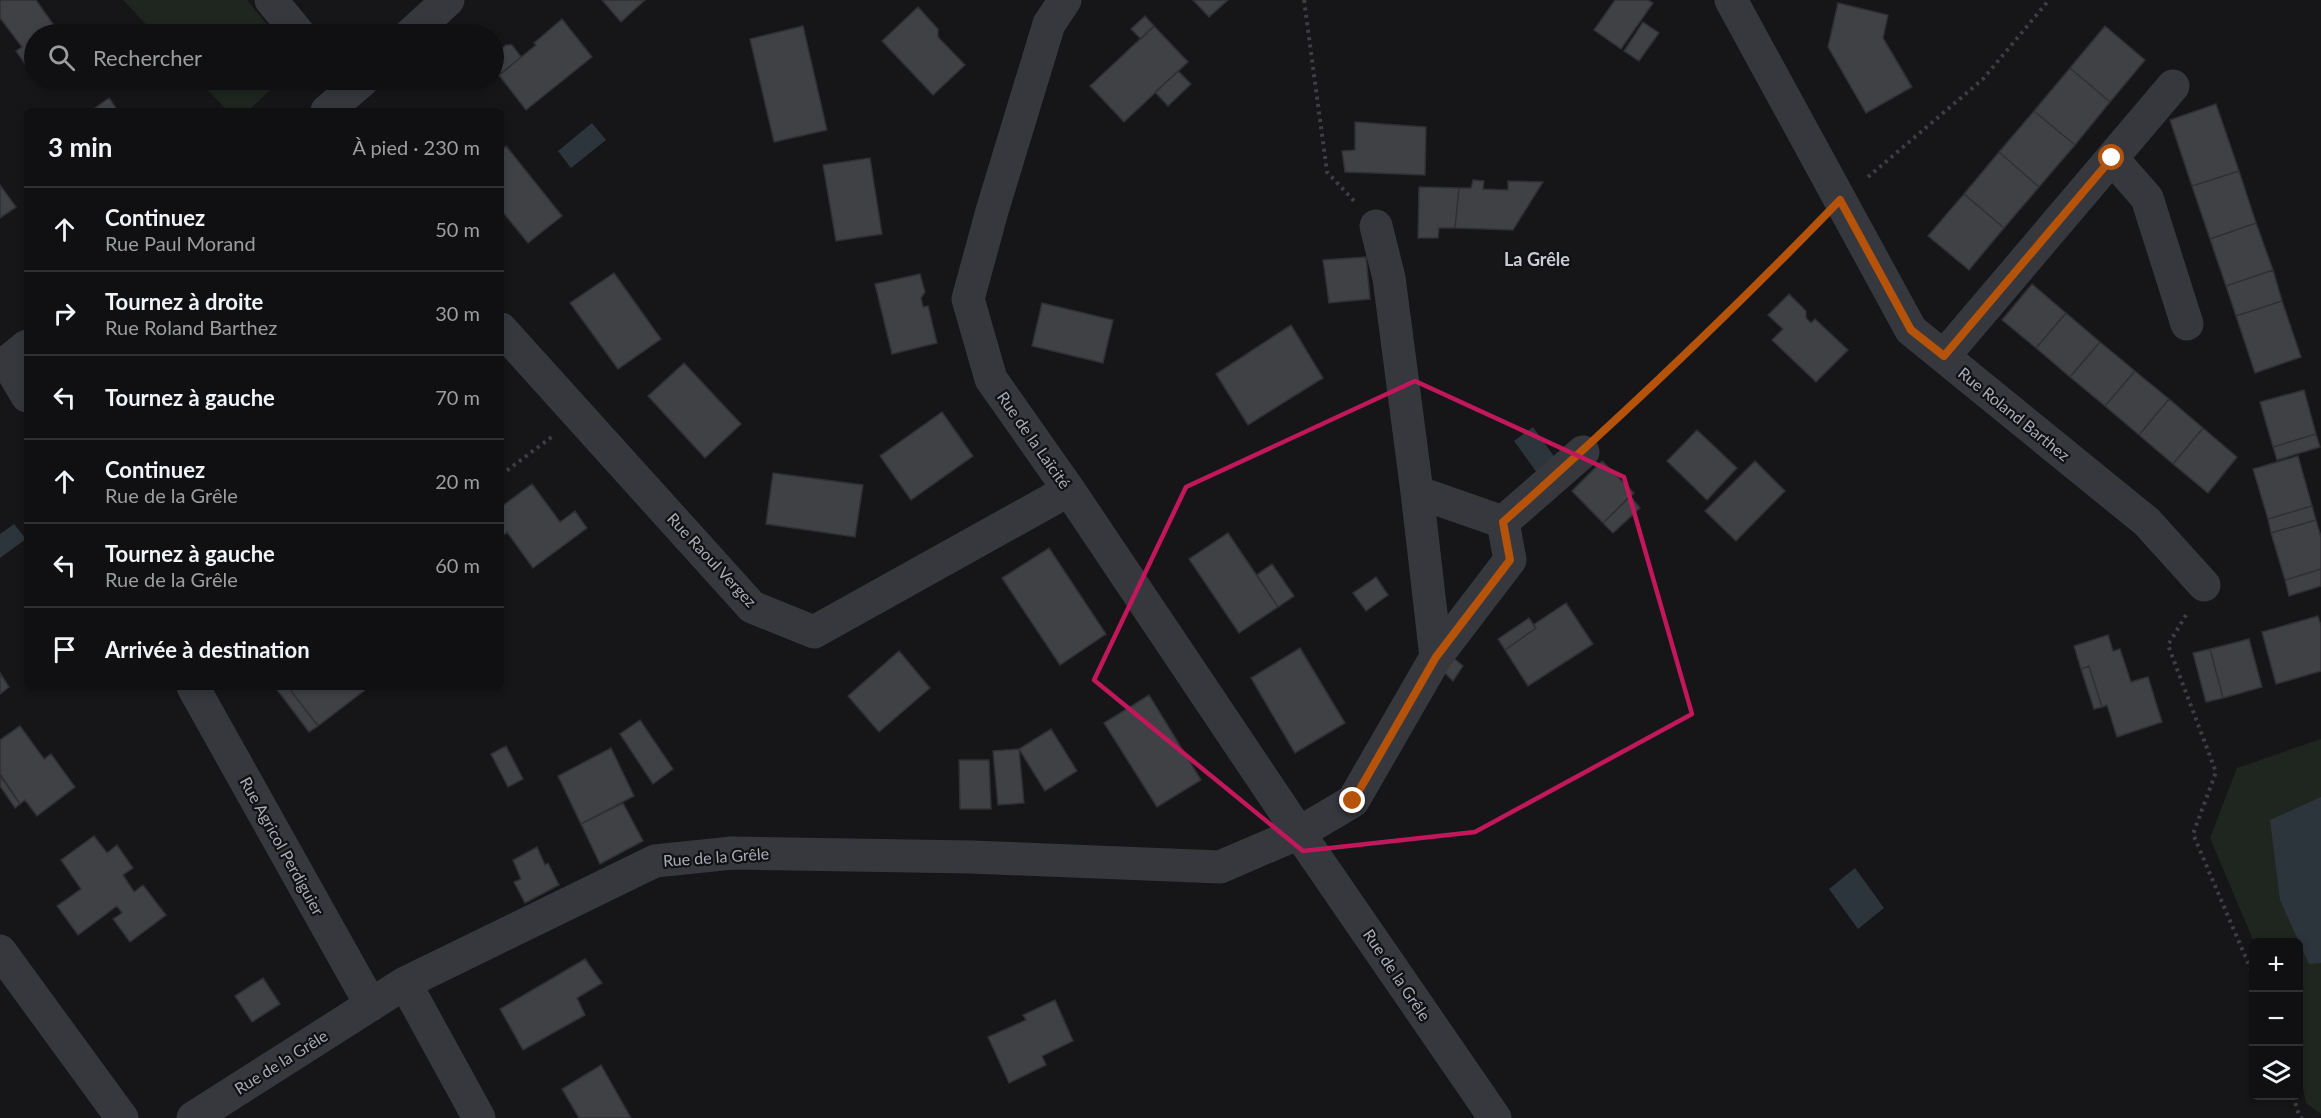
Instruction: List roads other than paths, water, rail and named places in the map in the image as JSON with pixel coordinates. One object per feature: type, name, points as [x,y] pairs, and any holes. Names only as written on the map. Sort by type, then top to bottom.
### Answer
[{"type":"street","points":[[271,0],[291,24]]},
{"type":"street","points":[[422,24],[448,0]]},
{"type":"street","name":"Rue de la Laïcité","points":[[1065,0],[1049,24],[992,211],[968,299],[992,379],[1299,833]]},
{"type":"street","name":"Rue Roland Barthez","points":[[1731,0],[1911,330],[2146,522],[2205,585]]},
{"type":"street","points":[[1944,356],[2173,86]]},
{"type":"street","points":[[2112,158],[2148,198],[2187,324]]},
{"type":"street","points":[[1376,226],[1389,278],[1436,657]]},
{"type":"street","name":"Rue Raoul Vergez","points":[[504,332],[752,607],[814,632],[1069,490]]},
{"type":"street","points":[[11,353],[24,388]]},
{"type":"street","points":[[1417,492],[1503,522],[1582,452]]},
{"type":"street","name":"Rue de la Grêle","points":[[193,1118],[405,983],[655,861],[732,853],[971,857],[1220,867],[1299,833],[1353,801],[1436,657],[1510,560],[1503,522]]},
{"type":"street","name":"Rue Agricol Perdiguier","points":[[195,690],[371,1005]]},
{"type":"street","name":"Rue de la Grêle","points":[[1299,833],[1495,1118]]},
{"type":"street","points":[[0,951],[122,1118]]},
{"type":"street","points":[[405,983],[479,1118]]},
{"type":"district","name":"La Grêle","points":[[1537,260]]}]
